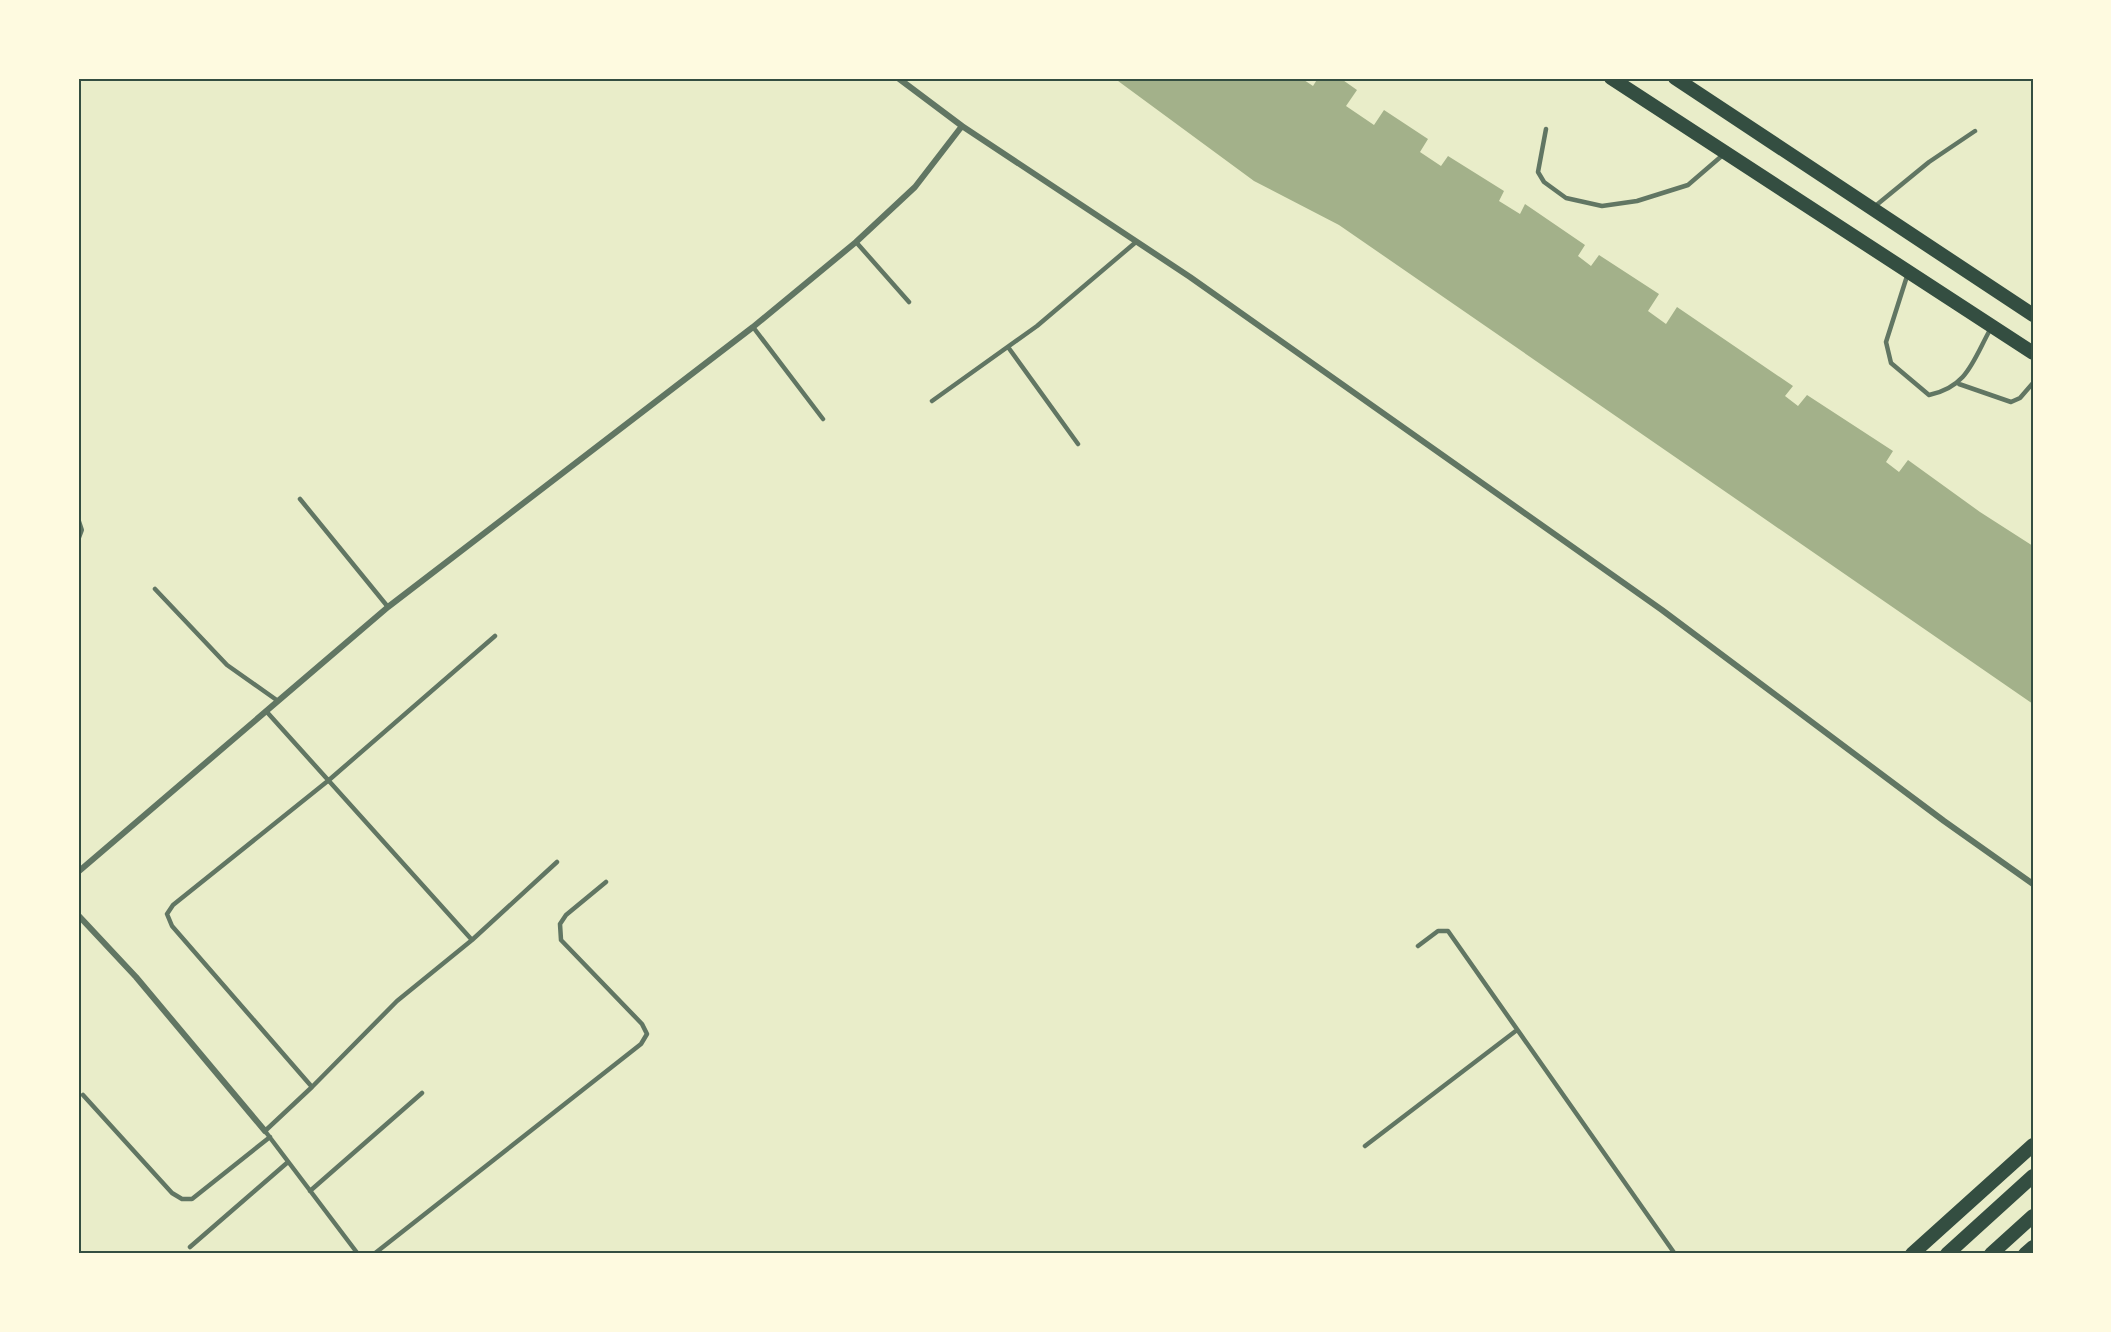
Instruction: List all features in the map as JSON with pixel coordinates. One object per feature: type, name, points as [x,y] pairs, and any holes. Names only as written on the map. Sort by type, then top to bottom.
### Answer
[{"type":"main road","points":[[1611,78],[2033,353]]},
{"type":"main road","points":[[1675,78],[2033,315]]},
{"type":"main road","points":[[1912,1254],[2033,1145]]},
{"type":"main road","points":[[1947,1254],[2033,1176]]},
{"type":"main road","points":[[1991,1254],[2033,1216]]},
{"type":"main road","points":[[2025,1254],[2033,1247]]},
{"type":"street","points":[[898,78],[962,126],[1265,330],[1662,610],[1934,814],[2033,884]]},
{"type":"street","points":[[78,872],[388,608],[753,327],[856,242],[915,187],[962,126]]},
{"type":"street","points":[[78,521],[81,530],[78,538]]},
{"type":"street","points":[[78,915],[136,977],[265,1131]]},
{"type":"lane","points":[[1545,129],[1538,172],[1544,182],[1566,198],[1602,206],[1636,201],[1688,185],[1725,153]]},
{"type":"lane","points":[[1872,208],[1929,162],[1975,131]]},
{"type":"lane","points":[[856,242],[909,302]]},
{"type":"lane","points":[[932,401],[1008,347],[1136,242]]},
{"type":"lane","points":[[1908,273],[1886,342],[1891,363],[1929,395],[1946,392],[1959,384],[1992,327]]},
{"type":"lane","points":[[753,327],[824,419]]},
{"type":"lane","points":[[1008,347],[1078,444]]},
{"type":"lane","points":[[1959,384],[2011,402],[2020,398],[2033,383]]},
{"type":"lane","points":[[300,499],[388,608]]},
{"type":"lane","points":[[155,589],[227,665],[278,701]]},
{"type":"lane","points":[[312,1087],[172,926],[167,914],[172,905],[329,780],[495,636]]},
{"type":"lane","points":[[266,711],[472,940]]},
{"type":"lane","points":[[358,1254],[265,1131],[397,1001],[472,940],[557,862]]},
{"type":"lane","points":[[374,1254],[641,1044],[647,1034],[642,1024],[561,940],[560,924],[566,915],[606,882]]},
{"type":"lane","points":[[1418,946],[1437,931],[1448,931],[1675,1254]]},
{"type":"lane","points":[[1365,1146],[1517,1030]]},
{"type":"lane","points":[[310,1191],[422,1093]]},
{"type":"lane","points":[[83,1095],[172,1193],[182,1199],[192,1199],[270,1137]]},
{"type":"lane","points":[[190,1247],[288,1162]]},
{"type":"shaded area","points":[[1114,78],[1301,78],[1313,86],[1318,78],[1340,78],[1357,90],[1346,106],[1374,125],[1384,110],[1428,139],[1420,152],[1441,166],[1448,156],[1504,191],[1499,201],[1520,214],[1525,204],[1585,245],[1578,256],[1591,266],[1599,255],[1659,294],[1648,311],[1666,324],[1677,307],[1793,386],[1785,396],[1798,406],[1807,395],[1893,451],[1886,462],[1899,472],[1908,460],[1980,512],[2033,546],[2033,704],[1339,225],[1254,181]]}]
